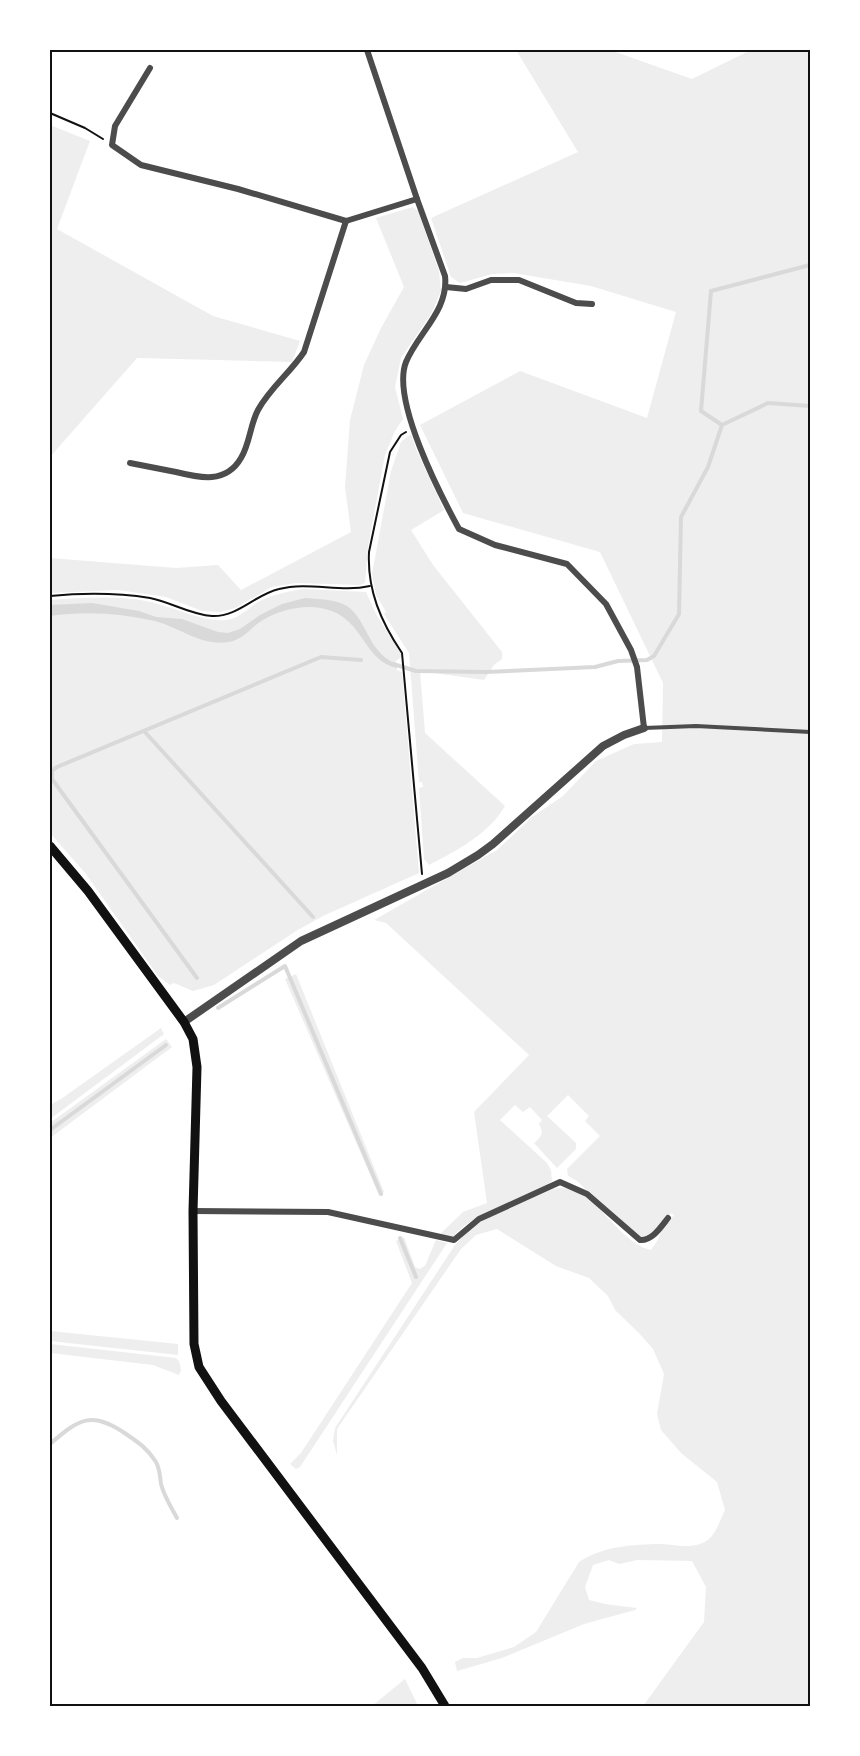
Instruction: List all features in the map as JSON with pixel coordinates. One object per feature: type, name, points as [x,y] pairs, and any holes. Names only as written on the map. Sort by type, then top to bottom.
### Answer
[{"type":"main road","points":[[50,846],[88,891],[184,1022],[193,1039],[197,1067],[193,1324],[195,1352],[202,1371],[221,1401],[422,1668],[445,1707]]},
{"type":"street","points":[[184,1022],[301,941],[461,865],[493,844],[603,746],[644,728],[638,667],[606,604],[567,564],[495,545],[459,529],[427,464],[402,382],[406,362],[440,306],[446,287],[442,266],[367,50]]},
{"type":"street","points":[[150,68],[115,126],[112,145],[141,165],[238,189],[346,221],[417,199]]},
{"type":"street","points":[[130,463],[206,479],[223,475],[235,466],[247,446],[255,416],[262,402],[295,366],[304,352],[346,221]]},
{"type":"street","points":[[446,287],[466,289],[491,280],[519,280],[576,303],[592,304]]},
{"type":"street","points":[[193,1211],[328,1212],[453,1240],[479,1219],[560,1182],[587,1194],[640,1240],[645,1241],[650,1238],[668,1218]]},
{"type":"lane","points":[[644,728],[696,726],[810,732]]},
{"type":"path","points":[[50,113],[85,128],[112,145]]},
{"type":"path","points":[[414,427],[401,435],[390,452],[369,552],[370,586],[384,621],[402,653],[422,874]]},
{"type":"path","points":[[50,596],[89,594],[151,598],[210,616],[226,615],[266,593],[279,589],[301,585],[359,589],[370,586]]},
{"type":"shaded area","points":[[516,50],[610,50],[692,79],[751,50],[810,50],[810,1706],[643,1706],[704,1622],[706,1587],[692,1561],[637,1560],[619,1564],[609,1560],[593,1565],[585,1587],[589,1600],[637,1608],[635,1610],[584,1624],[502,1658],[457,1671],[455,1662],[463,1658],[477,1658],[514,1647],[536,1632],[579,1562],[597,1553],[625,1546],[655,1544],[689,1546],[703,1543],[714,1533],[725,1510],[717,1482],[681,1453],[661,1430],[657,1414],[664,1374],[653,1349],[615,1310],[608,1296],[589,1278],[556,1266],[497,1229],[476,1235],[461,1249],[337,1429],[337,1455],[333,1441],[335,1428],[455,1245],[472,1227],[553,1189],[567,1189],[592,1202],[626,1236],[638,1245],[651,1250],[661,1230],[674,1215],[671,1213],[649,1237],[641,1238],[630,1233],[577,1181],[568,1176],[567,1169],[600,1136],[585,1121],[589,1116],[568,1095],[547,1116],[576,1143],[576,1149],[557,1168],[534,1143],[541,1134],[539,1124],[542,1120],[530,1107],[523,1112],[515,1105],[500,1120],[547,1163],[551,1170],[552,1181],[528,1196],[475,1219],[452,1238],[439,1235],[463,1212],[487,1203],[474,1112],[529,1055],[386,923],[374,920],[497,850],[532,817],[563,796],[596,761],[634,744],[662,742],[663,683],[600,552],[463,513],[420,425],[520,371],[647,418],[676,312],[591,286],[513,273],[492,274],[460,283],[451,277],[431,218],[578,152]]},
{"type":"shaded area","points":[[50,125],[90,141],[57,229],[213,316],[300,341],[292,362],[137,358],[50,457]]},
{"type":"shaded area","points":[[413,207],[418,211],[439,271],[441,291],[431,314],[401,358],[395,387],[403,419],[385,455],[368,547],[365,583],[360,585],[296,583],[272,587],[235,608],[220,612],[202,611],[166,597],[118,590],[50,593],[50,558],[176,568],[218,565],[241,590],[351,532],[345,487],[350,420],[364,365],[404,287],[376,218]]},
{"type":"shaded area","points":[[411,434],[444,510],[411,530],[433,565],[502,652],[502,659],[494,665],[484,680],[420,671],[425,733],[505,806],[481,833],[461,848],[429,865],[424,859],[419,788],[423,787],[422,782],[419,782],[409,653],[384,614],[386,612],[376,595],[372,574],[391,471],[401,442]]},
{"type":"shaded area","points":[[302,589],[366,592],[376,614],[401,654],[396,661],[397,670],[402,672],[419,873],[323,916],[214,985],[193,991],[174,983],[170,985],[158,976],[86,874],[50,833],[50,600],[126,598],[151,602],[200,617],[226,620],[263,600]]},
{"type":"shaded area","points":[[305,598],[332,601],[347,606],[354,612],[379,652],[396,664],[397,668],[377,657],[348,621],[325,609],[302,607],[278,613],[263,620],[239,638],[219,643],[200,639],[155,621],[129,616],[89,613],[50,616],[50,605],[92,603],[139,611],[156,617],[182,619],[218,632],[228,633],[240,629],[260,615],[282,604]]},
{"type":"shaded area","points":[[296,974],[384,1192],[379,1195],[285,979]]},
{"type":"shaded area","points":[[161,1028],[164,1034],[50,1119],[50,1105]]},
{"type":"shaded area","points":[[166,1039],[172,1047],[50,1138],[50,1123]]},
{"type":"shaded area","points":[[404,1237],[415,1267],[419,1269],[425,1266],[436,1240],[447,1243],[300,1467],[296,1469],[290,1464],[301,1453],[412,1283],[396,1241]]},
{"type":"shaded area","points":[[50,1331],[178,1344],[178,1355],[50,1341]]},
{"type":"shaded area","points":[[50,1344],[176,1358],[181,1370],[179,1375],[153,1365],[50,1353]]},
{"type":"shaded area","points":[[405,1679],[418,1706],[372,1706]]},
{"type":"waterway","points":[[722,425],[701,411],[711,291],[810,265]]},
{"type":"waterway","points":[[393,664],[416,671],[486,672],[595,667],[618,661],[647,660],[654,656],[679,614],[681,517],[708,467],[722,425],[768,403],[810,406]]},
{"type":"waterway","points":[[50,772],[57,767],[321,657],[361,660]]},
{"type":"waterway","points":[[144,731],[313,917]]},
{"type":"waterway","points":[[52,771],[52,779],[197,978]]},
{"type":"waterway","points":[[218,1008],[285,966],[381,1194]]},
{"type":"waterway","points":[[50,1130],[166,1045]]},
{"type":"waterway","points":[[400,1238],[416,1277]]},
{"type":"waterway","points":[[50,1444],[69,1429],[86,1421],[94,1420],[114,1427],[139,1443],[153,1457],[158,1467],[164,1493],[177,1518]]}]
